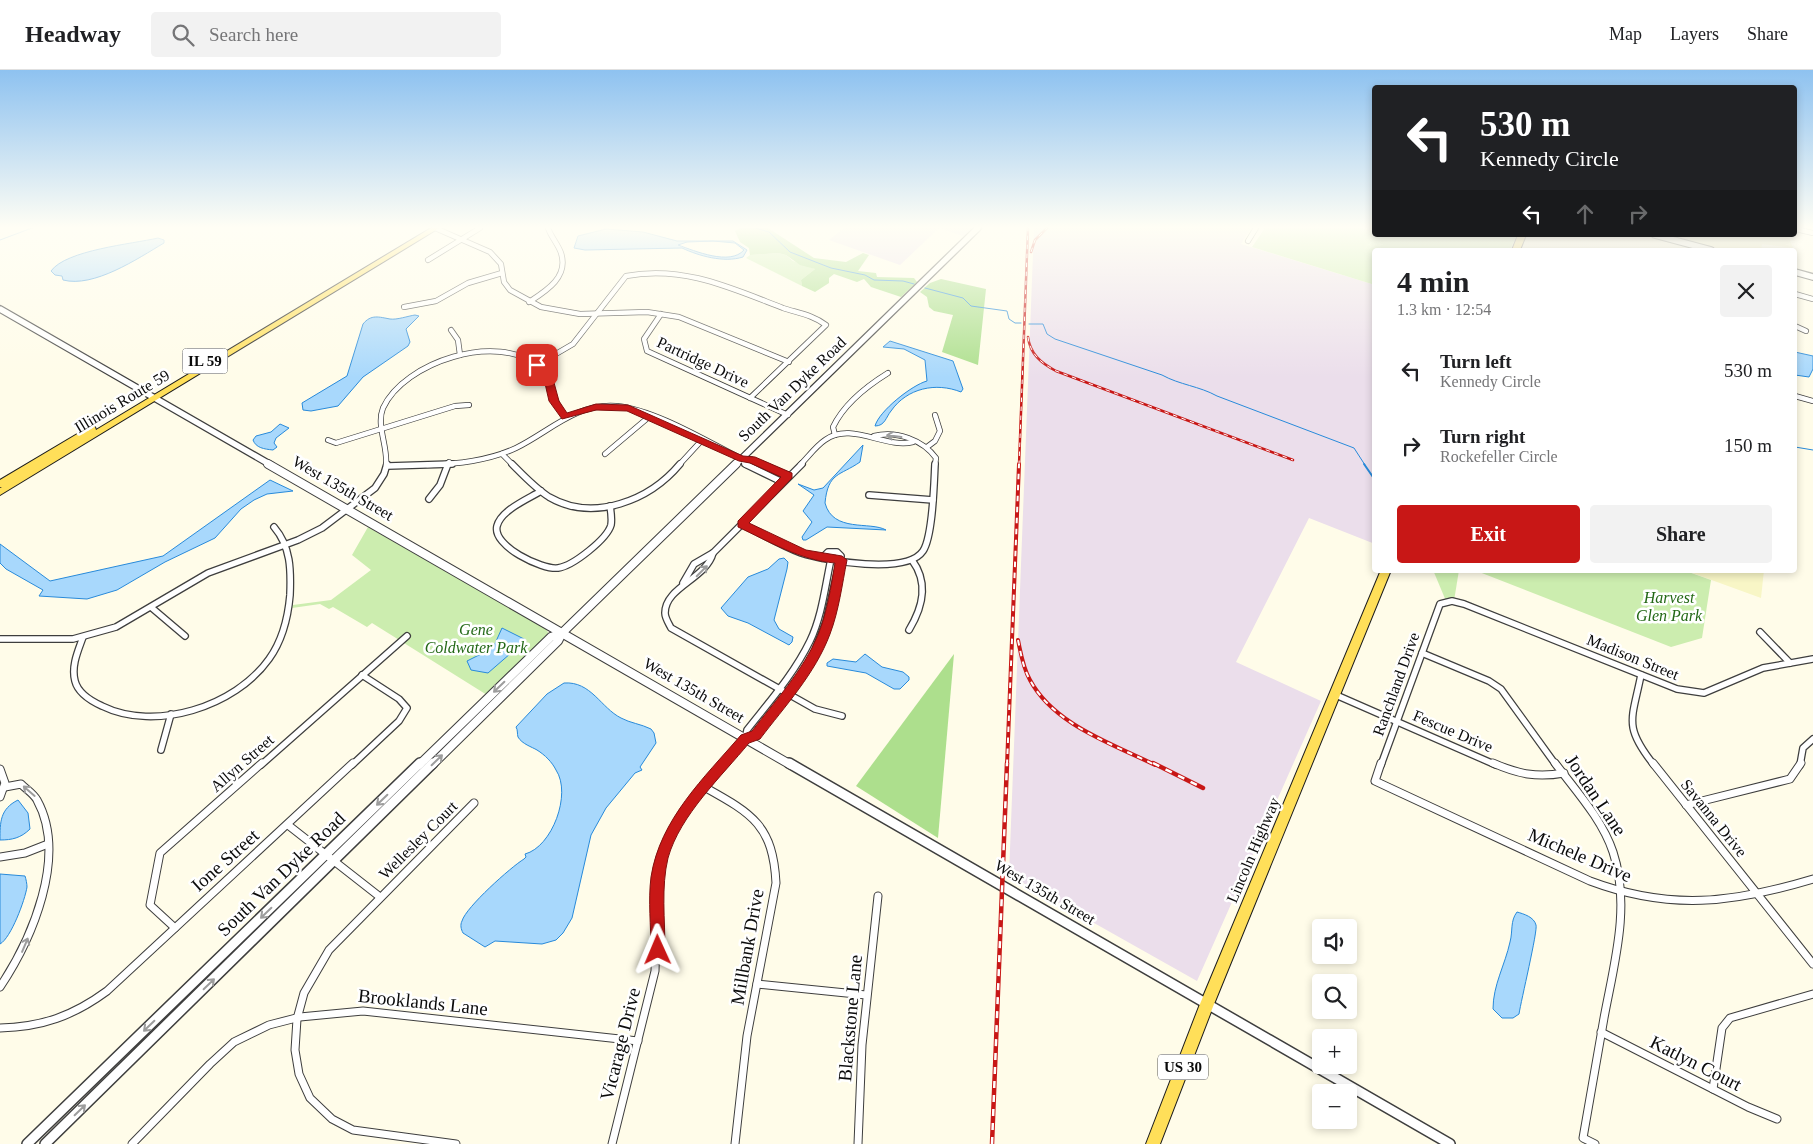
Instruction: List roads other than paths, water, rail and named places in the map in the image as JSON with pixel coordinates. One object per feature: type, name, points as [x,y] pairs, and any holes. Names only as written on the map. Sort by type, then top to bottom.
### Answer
[{"type":"main road","name":"Illinois Route 59","points":[[0,492],[345,278]]},
{"type":"main road","name":"Illinois Route 59","points":[[0,484],[302,310],[354,278]]},
{"type":"main road","points":[[302,310],[309,300]]},
{"type":"main road","name":"Lincoln Highway","points":[[1153,1144],[1207,1004],[1385,573]]},
{"type":"street","points":[[404,307],[436,301],[468,283],[485,278]]},
{"type":"street","points":[[503,278],[510,290],[529,302],[553,310],[595,314],[632,312],[661,314],[693,322],[789,362]]},
{"type":"street","points":[[529,302],[550,288],[558,278]]},
{"type":"street","points":[[537,365],[573,344],[624,278]]},
{"type":"street","points":[[701,278],[726,285],[824,323],[825,328],[750,398]]},
{"type":"street","name":"South Van Dyke Road","points":[[27,1144],[557,643],[562,633],[927,278]]},
{"type":"street","points":[[1797,295],[1813,299]]},
{"type":"street","name":"West 135th Street","points":[[0,309],[1450,1144]]},
{"type":"street","name":"Partridge Drive","points":[[661,314],[644,339],[646,351],[788,415]]},
{"type":"street","points":[[1797,327],[1806,331]]},
{"type":"street","points":[[451,330],[458,340],[460,355]]},
{"type":"street","points":[[0,639],[12,637],[66,640],[114,628],[152,608],[194,580],[310,535],[376,487],[388,466],[388,454],[382,430],[381,416],[383,407],[398,386],[431,364],[460,355],[500,352],[522,357],[537,365],[548,379],[554,401],[565,417]]},
{"type":"street","points":[[835,435],[833,427],[838,417],[874,381],[888,372]]},
{"type":"street","points":[[1797,397],[1813,401]]},
{"type":"street","points":[[328,440],[336,443],[455,406],[469,405]]},
{"type":"street","points":[[388,466],[478,460],[502,454],[565,417],[584,410],[607,406],[628,408],[650,416],[742,459],[751,459],[788,476]]},
{"type":"street","points":[[927,448],[935,441],[940,430],[935,415]]},
{"type":"street","points":[[605,454],[650,416]]},
{"type":"street","points":[[742,524],[802,553],[822,558],[889,564],[912,560],[921,553],[927,544],[936,462],[934,454],[927,448],[913,442],[887,442],[874,436],[849,433],[835,435],[822,441],[713,553],[707,554],[695,564],[685,576],[683,583],[670,598],[665,609],[666,618],[671,628],[815,709],[842,716]]},
{"type":"street","points":[[502,454],[541,491],[558,502],[570,505],[610,506],[633,500],[662,483],[702,440]]},
{"type":"street","points":[[742,459],[746,465],[782,482]]},
{"type":"street","points":[[430,499],[440,485],[449,462]]},
{"type":"street","points":[[541,491],[503,515],[496,534],[503,545],[538,564],[546,566],[559,568],[571,562],[605,534],[612,520],[610,506]]},
{"type":"street","points":[[869,496],[932,500]]},
{"type":"street","points":[[83,637],[74,668],[74,678],[77,687],[84,696],[112,712],[147,716],[171,714],[194,710],[229,694],[252,678],[275,651],[282,635],[290,602],[290,564],[283,536],[274,527]]},
{"type":"street","points":[[822,558],[828,552],[837,552],[842,560]]},
{"type":"street","points":[[683,583],[691,581],[706,567],[713,558],[713,553]]},
{"type":"street","name":"Vicarage Drive","points":[[612,1144],[656,972],[658,880],[662,858],[670,834],[683,813],[706,788],[745,739],[747,730],[780,690],[804,653],[818,621],[831,559]]},
{"type":"street","name":"Vicarage Drive","points":[[745,739],[756,735],[789,695],[814,656],[828,623],[842,560]]},
{"type":"street","points":[[909,630],[919,615],[923,585],[922,572],[912,560]]},
{"type":"street","points":[[824,597],[834,597]]},
{"type":"street","name":"Madison Street","points":[[1446,601],[1454,600],[1677,690],[1704,693],[1748,673],[1813,659]]},
{"type":"street","name":"Ranchland Drive","points":[[1375,781],[1440,604],[1446,601]]},
{"type":"street","points":[[152,608],[185,636]]},
{"type":"street","points":[[818,621],[828,623]]},
{"type":"street","points":[[1760,632],[1790,664]]},
{"type":"street","name":"Allyn Street","points":[[175,928],[150,905],[160,853],[407,636]]},
{"type":"street","points":[[804,653],[814,656]]},
{"type":"street","name":"Jordan Lane","points":[[1422,653],[1490,681],[1501,690],[1564,774],[1604,830],[1612,845],[1621,893],[1622,918],[1584,1138],[1595,1144]]},
{"type":"street","name":"Savanna Drive","points":[[1641,675],[1631,728],[1633,736],[1686,806],[1813,964]]},
{"type":"street","name":"Ione Street","points":[[0,1028],[30,1028],[48,1024],[87,1006],[107,991],[288,825],[404,715],[407,708],[400,699],[362,676]]},
{"type":"street","name":"Fescue Drive","points":[[1336,695],[1510,771],[1544,777],[1564,774]]},
{"type":"street","points":[[161,750],[171,714]]},
{"type":"street","points":[[1686,806],[1790,779],[1798,773],[1803,748],[1813,739]]},
{"type":"street","points":[[0,769],[6,778],[0,797]]},
{"type":"street","name":"Michele Drive","points":[[1375,781],[1590,881],[1621,893],[1681,901],[1741,899],[1813,879]]},
{"type":"street","points":[[0,987],[22,952],[30,932],[44,881],[48,844],[44,810],[35,796],[21,784],[5,786]]},
{"type":"street","name":"Millbank Drive","points":[[706,788],[751,814],[763,827],[771,843],[776,862],[776,883],[747,1036],[735,1144]]},
{"type":"street","name":"Wellesley Court","points":[[456,1144],[353,1130],[332,1119],[310,1098],[299,1074],[295,1050],[297,1019],[304,993],[329,950],[380,897],[424,856],[474,803]]},
{"type":"street","points":[[288,825],[380,897]]},
{"type":"street","points":[[0,857],[25,853],[48,844]]},
{"type":"street","name":"South Van Dyke Road","points":[[45,1144],[331,857]]},
{"type":"street","name":"Blackstone Lane","points":[[858,1144],[866,995],[878,896]]},
{"type":"street","points":[[757,984],[866,995]]},
{"type":"street","points":[[1713,1089],[1722,1028],[1730,1018],[1813,994]]},
{"type":"street","name":"Brooklands Lane","points":[[137,1142],[218,1055],[241,1038],[266,1026],[297,1019],[346,1011],[363,1011],[638,1041]]},
{"type":"street","name":"Katlyn Court","points":[[1601,1032],[1777,1119]]},
{"type":"water","points":[[63,278],[94,278],[75,281],[63,280]]},
{"type":"water","points":[[419,316],[406,329],[410,342],[408,346],[363,377],[338,406],[311,411],[303,410],[302,403],[347,376],[363,324],[366,321],[375,317],[393,319]]},
{"type":"water","points":[[890,341],[953,361],[963,389],[961,392],[951,389],[932,388],[914,392],[898,403],[883,423],[875,426],[883,413],[897,399],[927,381],[925,360],[904,349],[883,347]]},
{"type":"water","points":[[1797,352],[1813,356],[1813,369],[1809,377],[1797,375]]},
{"type":"water","points":[[280,424],[289,428],[276,438],[274,443],[277,447],[273,450],[261,448],[254,443],[253,440],[256,436],[271,432]]},
{"type":"water","points":[[863,445],[860,462],[832,480],[825,503],[829,512],[836,519],[886,530],[827,527],[803,540],[802,537],[812,522],[803,511],[814,495],[798,484],[814,490],[823,488]]},
{"type":"water","points":[[270,480],[293,491],[267,494],[254,500],[241,509],[215,538],[165,562],[117,590],[87,599],[39,596],[43,590],[6,569],[0,563],[0,544],[50,581],[163,556]]},
{"type":"water","points":[[784,558],[788,562],[787,569],[774,620],[779,629],[793,637],[789,645],[748,623],[728,616],[721,608],[748,577],[768,569],[779,559]]},
{"type":"water","points":[[502,628],[526,640],[488,673],[471,670],[467,661],[493,648]]},
{"type":"water","points":[[865,654],[882,667],[903,672],[909,677],[909,680],[900,689],[894,689],[866,673],[827,666],[827,663],[833,659],[856,662]]},
{"type":"water","points":[[564,683],[581,686],[614,714],[651,729],[656,743],[640,767],[642,770],[635,773],[606,808],[591,835],[572,918],[563,933],[556,940],[542,944],[495,941],[485,947],[463,933],[461,924],[465,915],[490,888],[526,857],[525,854],[535,849],[551,831],[557,818],[562,792],[560,780],[550,761],[518,737],[516,727],[547,694]]},
{"type":"water","points":[[18,800],[28,813],[30,829],[16,838],[0,840],[0,827],[4,812]]},
{"type":"water","points":[[0,874],[25,876],[27,887],[13,927],[0,944]]},
{"type":"water","points":[[1517,912],[1533,920],[1536,930],[1519,1014],[1513,1018],[1502,1018],[1493,1009],[1494,1000],[1497,983],[1510,942],[1513,919]]},
{"type":"waterway","points":[[871,278],[914,284]]},
{"type":"waterway","points":[[925,288],[963,298],[971,306],[1007,311],[1009,319],[1015,323],[1021,323]]},
{"type":"waterway","points":[[1029,324],[1043,324],[1047,334],[1055,339],[1162,375],[1354,448],[1365,465]]},
{"type":"waterway","points":[[1797,447],[1813,450]]},
{"type":"waterway","points":[[1364,464],[1372,476]]},
{"type":"railway","points":[[1019,465],[1026,278]]},
{"type":"railway","points":[[1028,337],[1031,348],[1037,357],[1056,371],[1293,460]]},
{"type":"railway","points":[[1007,765],[1019,464]]},
{"type":"railway","points":[[1018,640],[1022,661],[1030,680],[1041,696],[1054,709],[1086,732],[1155,765]]},
{"type":"railway","points":[[992,1144],[1007,763]]},
{"type":"railway","points":[[1153,763],[1203,788]]},
{"type":"park label","name":"Harvest Glen Park","points":[[1669,606]]},
{"type":"park label","name":"Gene Coldwater Park","points":[[476,638]]}]
